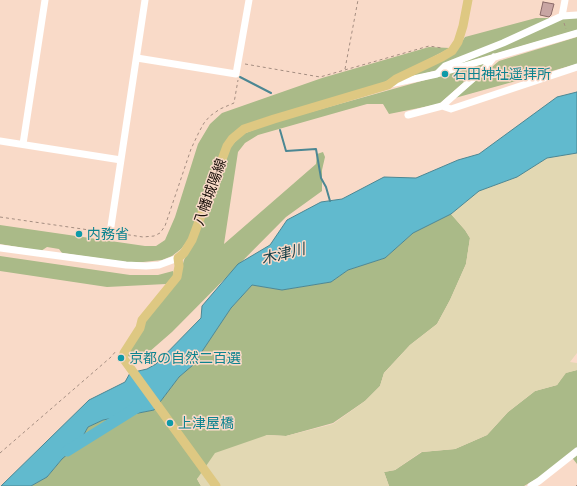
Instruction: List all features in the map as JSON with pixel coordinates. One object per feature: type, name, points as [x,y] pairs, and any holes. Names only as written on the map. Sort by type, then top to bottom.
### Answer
[{"type":"main road","name":"八幡城陽線","points":[[178,258],[184,253],[192,240],[227,146],[232,139],[244,129],[388,85],[396,79],[442,57],[452,50],[458,42],[468,0]]},
{"type":"main road","points":[[178,258],[179,266],[176,277],[142,320],[140,328],[124,353],[123,359],[216,486]]},
{"type":"street","points":[[23,144],[45,0]]},
{"type":"street","points":[[110,233],[145,0]]},
{"type":"street","points":[[137,58],[236,74],[249,0]]},
{"type":"street","points":[[562,16],[565,0]]},
{"type":"street","points":[[437,74],[445,66],[503,43],[562,16],[577,15]]},
{"type":"street","points":[[388,85],[437,74],[577,33]]},
{"type":"street","points":[[408,115],[442,106],[485,68],[494,57]]},
{"type":"street","points":[[442,106],[451,109],[577,67]]},
{"type":"street","points":[[0,141],[121,160]]},
{"type":"street","points":[[0,248],[126,265],[159,265],[178,258]]},
{"type":"street","points":[[531,486],[577,451]]},
{"type":"path","points":[[345,70],[358,0]]},
{"type":"path","points":[[562,16],[568,36]]},
{"type":"path","points":[[245,64],[320,77],[429,46],[442,48]]},
{"type":"path","points":[[0,217],[143,237],[154,236],[160,233],[165,226],[191,149],[204,123],[220,108],[234,103],[238,78],[236,74]]},
{"type":"path","points":[[0,452],[111,358],[119,347]]},
{"type":"green space","points":[[577,17],[577,30],[450,67],[402,79],[458,48],[465,37],[536,18]]},
{"type":"green space","points":[[577,37],[577,64],[455,98],[499,61]]},
{"type":"green space","points":[[429,47],[450,48],[373,88],[274,116],[228,140],[188,240],[181,249],[172,256],[162,260],[125,262],[62,253],[59,249],[47,247],[41,251],[0,244],[0,225],[145,246],[156,246],[165,240],[175,217],[198,144],[210,124],[222,113],[322,78]]},
{"type":"green space","points":[[486,63],[439,104],[389,114],[383,104],[367,104],[258,135],[245,143],[238,152],[224,244],[316,164],[317,154],[323,152],[325,157],[322,170],[322,191],[286,217],[172,332],[141,359],[127,356],[144,320],[180,275],[184,260],[194,241],[231,146],[243,134],[275,122]]},
{"type":"green space","points":[[451,214],[470,238],[466,264],[450,300],[437,324],[410,345],[384,373],[380,386],[365,401],[333,423],[286,436],[267,435],[197,479],[201,486],[31,486],[47,477],[62,459],[78,445],[88,427],[103,420],[154,410],[179,377],[193,365],[231,308],[252,285],[282,290],[331,282],[348,270],[385,258],[413,233]]},
{"type":"green space","points":[[0,256],[130,275],[158,275],[173,271],[174,275],[166,284],[107,287],[0,271]]},
{"type":"green space","points":[[577,370],[577,464],[570,455],[545,474],[524,486],[389,486],[384,472],[395,470],[422,452],[455,449],[487,435],[508,412],[535,391],[557,385],[565,373]]},
{"type":"sand","points":[[577,153],[577,353],[570,362],[577,363],[577,370],[566,373],[557,385],[535,391],[508,412],[487,435],[455,449],[421,452],[395,470],[384,472],[389,486],[201,486],[197,479],[215,453],[267,435],[286,436],[333,424],[365,401],[380,386],[384,373],[410,345],[437,324],[450,300],[466,264],[470,238],[451,214],[479,191],[517,177],[547,158]]},
{"type":"water","points":[[577,92],[577,153],[547,158],[517,177],[479,191],[451,214],[413,233],[385,258],[348,270],[331,282],[282,290],[252,285],[231,308],[193,365],[179,377],[154,410],[103,420],[88,427],[78,445],[62,459],[47,477],[31,486],[1,486],[89,400],[125,382],[130,373],[147,369],[156,364],[201,318],[202,306],[238,264],[270,245],[287,220],[321,202],[342,199],[384,177],[416,178],[458,160],[479,154],[557,97]]},
{"type":"building","points":[[543,2],[554,4],[549,17],[540,15]]},
{"type":"waterway","points":[[240,77],[271,93]]},
{"type":"waterway","points":[[280,130],[286,151],[316,149],[321,178],[326,187],[330,201]]},
{"type":"waterway","name":"木津川","points":[[67,451],[136,408]]},
{"type":"place","name":"石田神社遥拝所","points":[[445,74]]},
{"type":"place","name":"内務省","points":[[79,234]]},
{"type":"place","name":"京都の自然二百選","points":[[121,358]]},
{"type":"place","name":"上津屋橋","points":[[170,423]]}]
